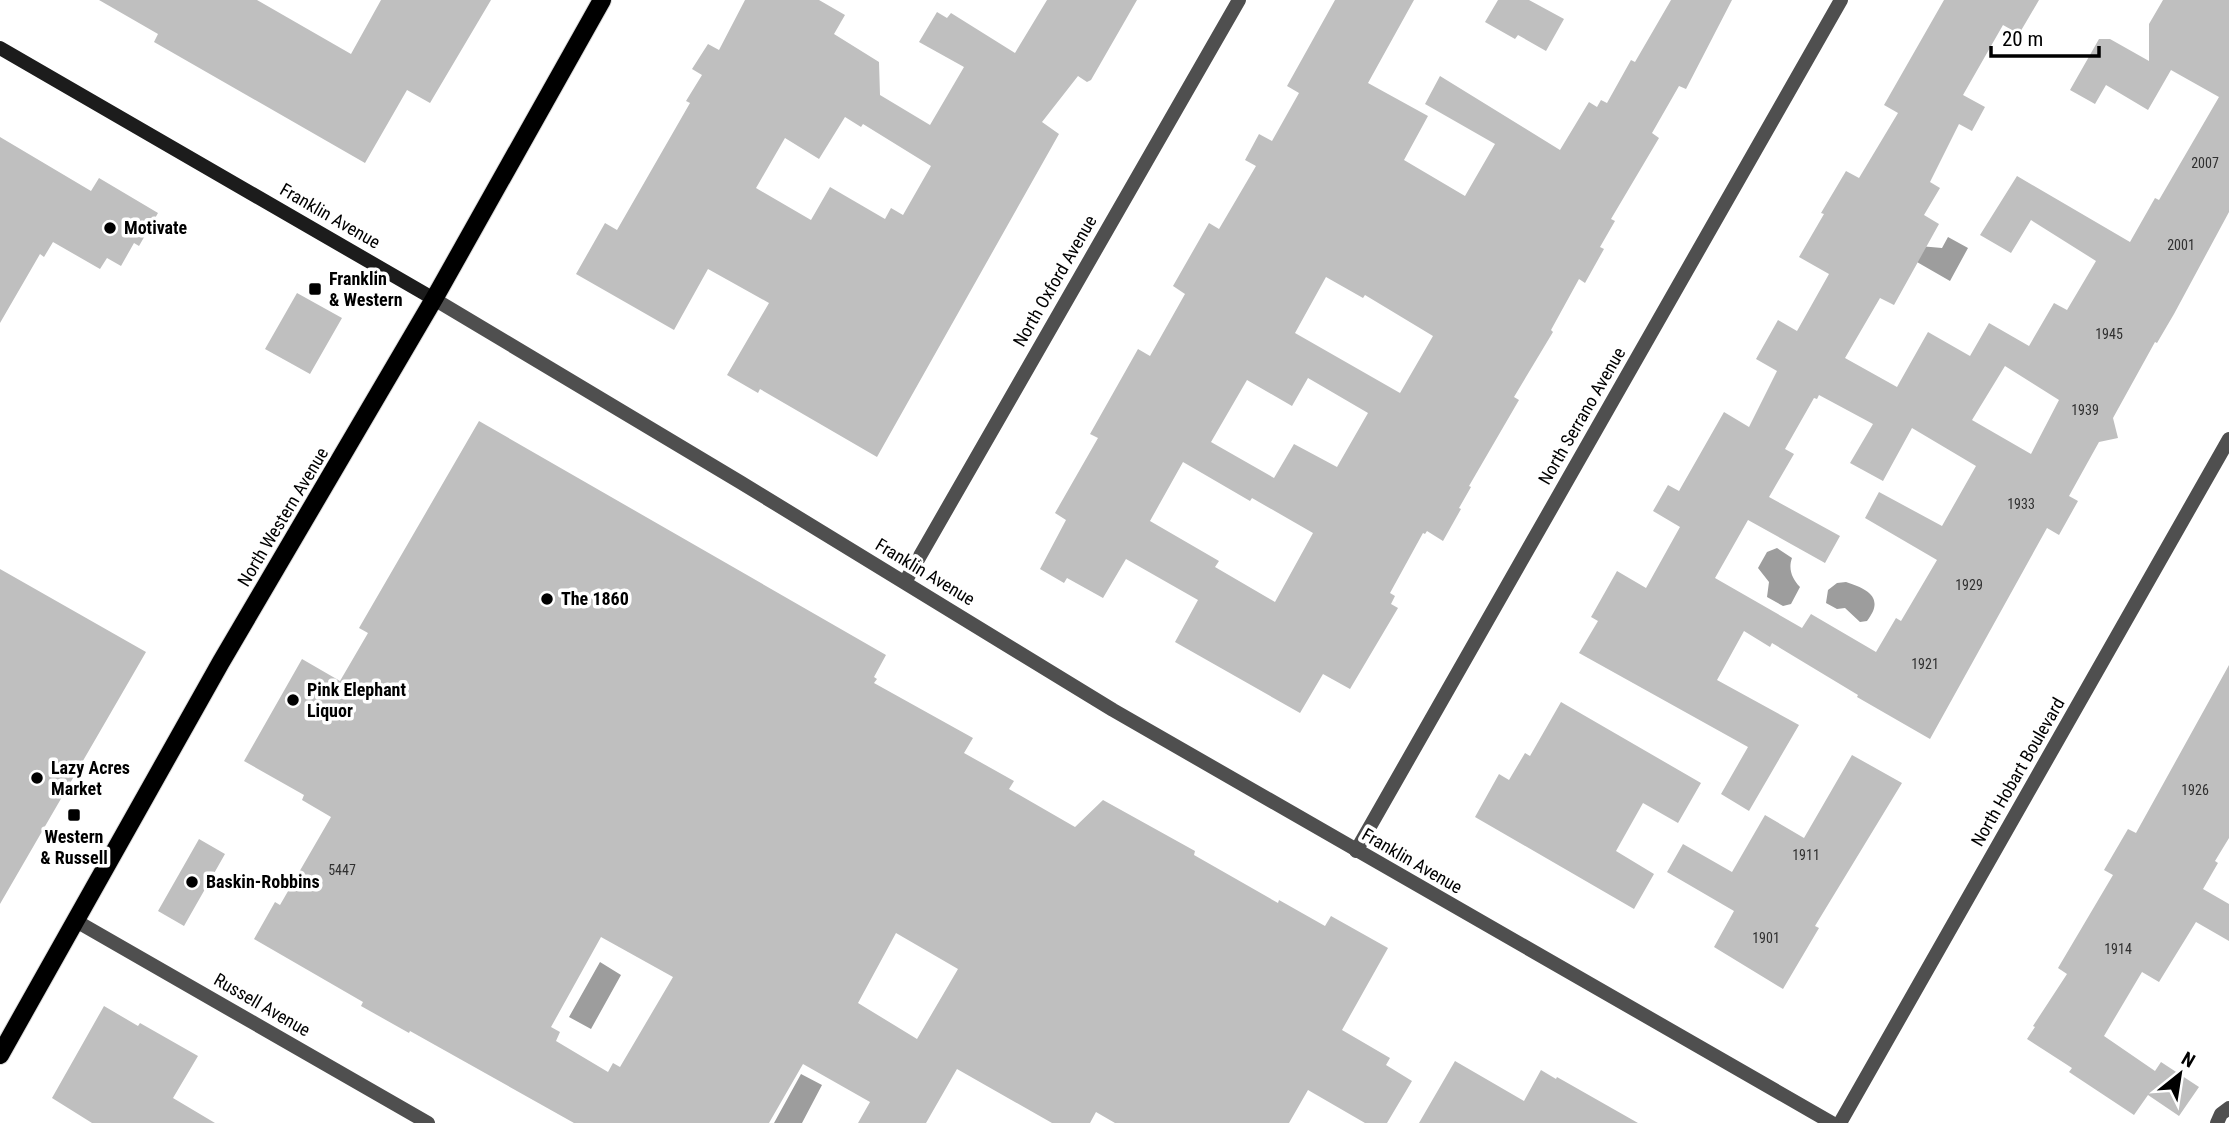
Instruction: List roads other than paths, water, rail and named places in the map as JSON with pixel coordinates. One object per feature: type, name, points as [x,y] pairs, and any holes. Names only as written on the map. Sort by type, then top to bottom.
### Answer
[{"type":"main road","name":"North Western Avenue","points":[[0,1055],[221,662],[434,299],[602,0]]},
{"type":"main road","name":"Franklin Avenue","points":[[0,48],[434,299]]},
{"type":"street","name":"North Oxford Avenue","points":[[905,582],[1239,0]]},
{"type":"street","name":"North Serrano Avenue","points":[[1356,851],[1841,0]]},
{"type":"street","name":"Franklin Avenue","points":[[434,299],[1113,710],[1832,1123]]},
{"type":"street","name":"North Hobart Boulevard","points":[[1840,1123],[2229,439]]},
{"type":"street","name":"Russell Avenue","points":[[76,921],[428,1123]]},
{"type":"street","points":[[2217,1123],[2229,1108]]},
{"type":"place","name":"Motivate","points":[[110,228]]},
{"type":"place","name":"Franklin & Western","points":[[315,289]]},
{"type":"place","name":"The 1860","points":[[547,599]]},
{"type":"place","name":"Pink Elephant Liquor","points":[[293,700]]},
{"type":"place","name":"Lazy Acres Market","points":[[37,778]]},
{"type":"place","name":"Western & Russell","points":[[74,815]]},
{"type":"place","name":"Baskin-Robbins","points":[[192,882]]}]
